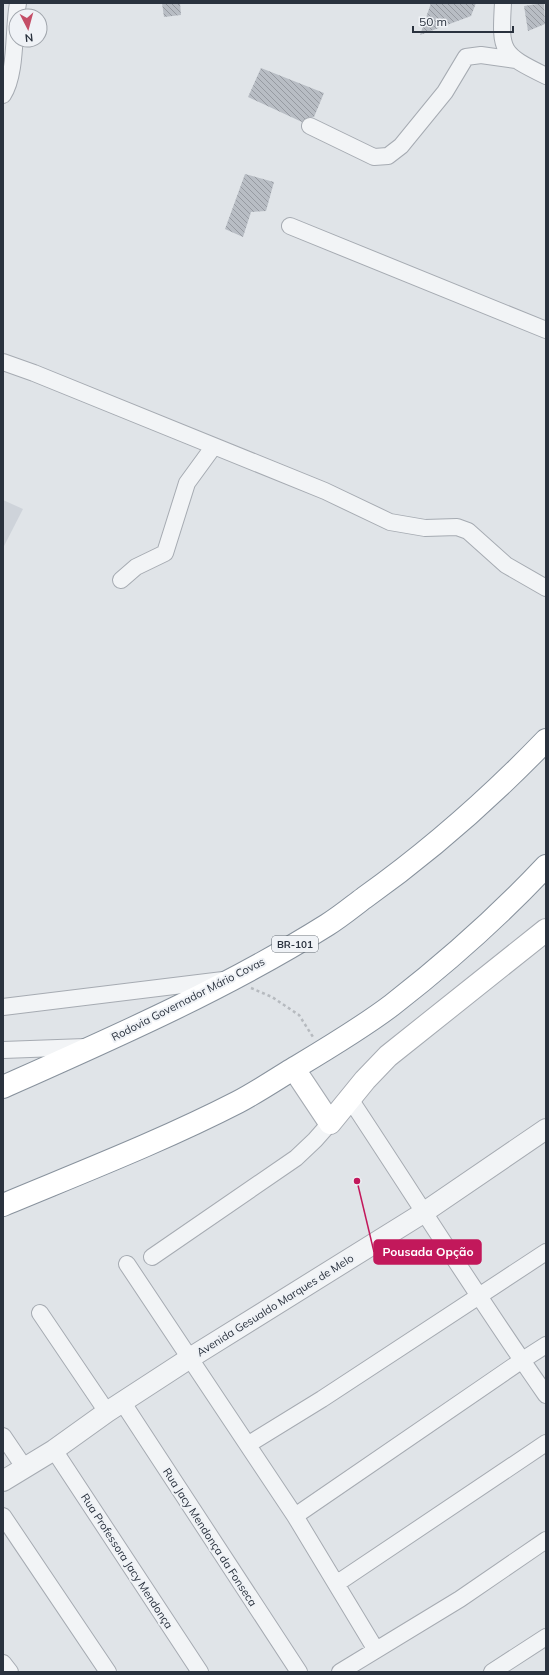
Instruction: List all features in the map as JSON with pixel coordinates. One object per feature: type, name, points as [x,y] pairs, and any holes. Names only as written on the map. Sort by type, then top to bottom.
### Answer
[{"type":"main road","name":"Rodovia Governador Mário Covas","points":[[3,1087],[174,1009],[231,979],[328,924],[394,877],[462,821],[514,773],[546,740]]},
{"type":"main road","points":[[3,1205],[167,1137],[240,1101],[322,1052],[391,1005],[412,988],[474,936],[520,894],[546,866]]},
{"type":"main road","points":[[294,1069],[330,1123],[388,1056],[546,930]]},
{"type":"street","points":[[3,95],[7,89],[11,74],[18,3]]},
{"type":"street","points":[[503,3],[502,31],[504,46],[509,54],[516,60],[546,76]]},
{"type":"street","points":[[310,126],[374,158],[388,156],[402,146],[445,92],[466,57],[481,55],[516,60]]},
{"type":"street","points":[[290,226],[546,330]]},
{"type":"street","points":[[3,362],[34,373],[325,491],[390,522],[425,528],[457,527],[468,531],[506,565],[546,588]]},
{"type":"street","points":[[121,580],[136,567],[165,553],[187,484],[214,446]]},
{"type":"street","points":[[3,1007],[231,979]]},
{"type":"street","points":[[3,1050],[95,1046]]},
{"type":"street","points":[[350,1099],[389,1157],[423,1213],[546,1395]]},
{"type":"street","points":[[152,1257],[296,1158],[330,1123]]},
{"type":"street","name":"Avenida Gesualdo Marques de Melo","points":[[3,1481],[54,1450],[115,1407],[190,1358],[423,1213],[546,1129]]},
{"type":"street","points":[[249,1444],[322,1399],[546,1252]]},
{"type":"street","points":[[127,1264],[296,1516],[376,1650]]},
{"type":"street","name":"Rua Jacy Mendonça da Fonseca","points":[[40,1312],[115,1407],[299,1672]]},
{"type":"street","points":[[296,1516],[521,1360],[546,1345]]},
{"type":"street","points":[[3,1436],[24,1467]]},
{"type":"street","points":[[336,1584],[546,1443]]},
{"type":"street","name":"Rua Professora Jacy Mendonça","points":[[54,1450],[200,1672]]},
{"type":"street","points":[[3,1516],[108,1672]]},
{"type":"street","points":[[340,1672],[460,1598],[546,1540]]},
{"type":"street","points":[[492,1672],[546,1637]]},
{"type":"street","points":[[3,1663],[10,1672]]},
{"type":"path","points":[[231,979],[272,997],[299,1015],[322,1052]]},
{"type":"shaded area","points":[[3,500],[23,509],[3,548]]},
{"type":"building","points":[[162,3],[180,3],[181,15],[164,17]]},
{"type":"building","points":[[431,3],[476,3],[471,16],[420,35]]},
{"type":"building","points":[[544,3],[545,24],[528,31],[524,6]]},
{"type":"building","points":[[261,68],[324,93],[314,117],[309,117],[302,122],[248,97]]},
{"type":"building","points":[[245,174],[274,182],[266,211],[251,212],[243,237],[225,229]]},
{"type":"place","name":"Pousada Opção","points":[[357,1181]]}]
